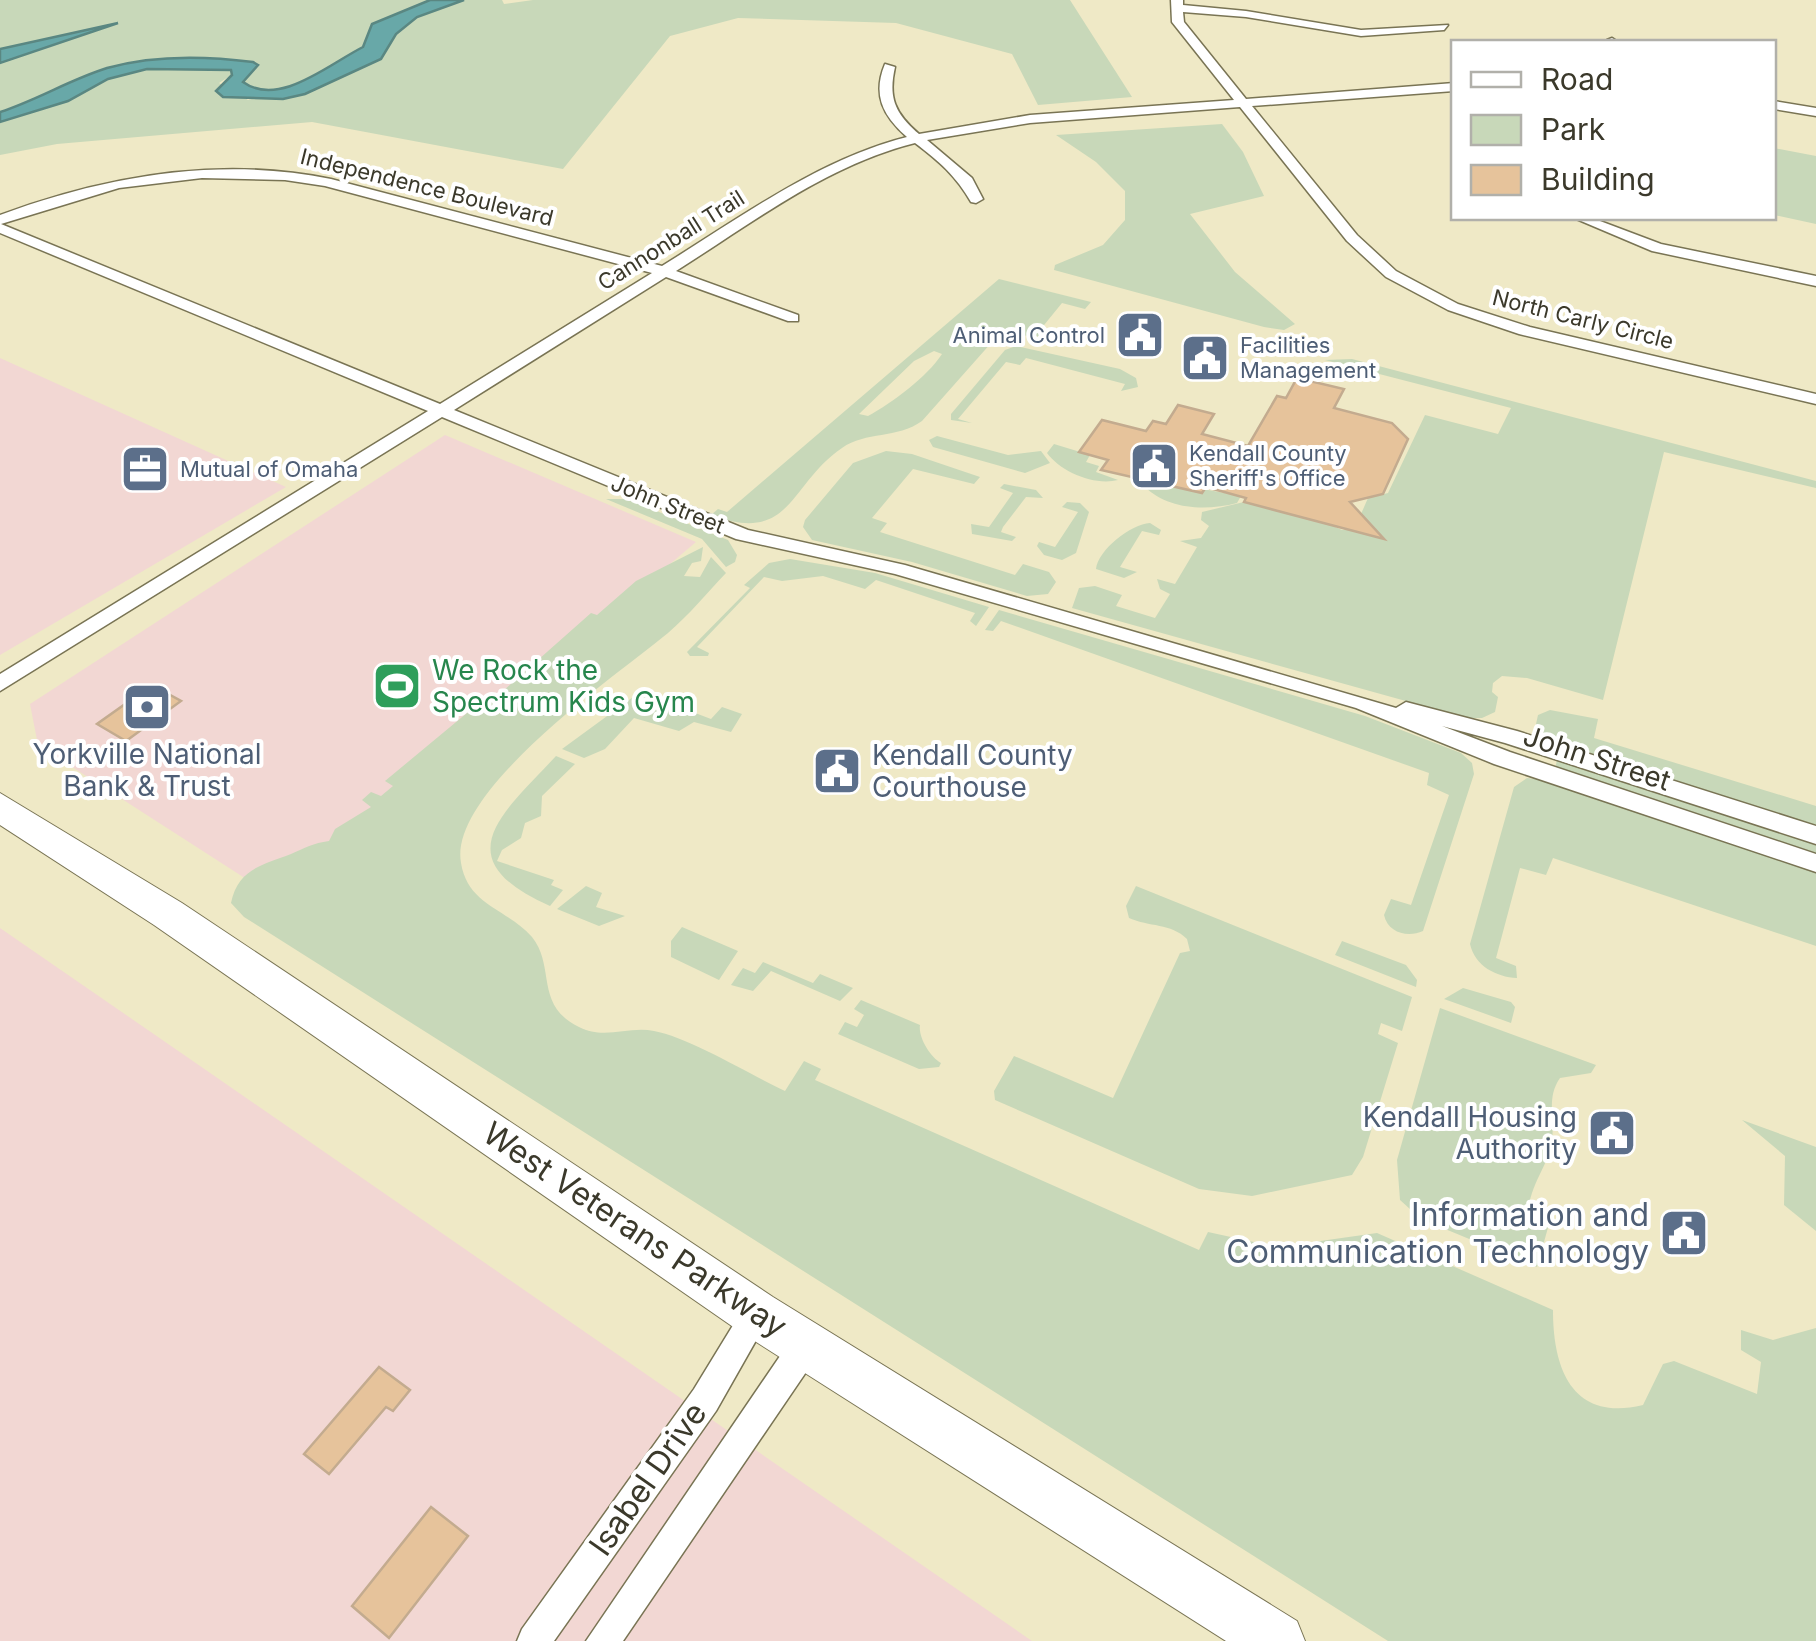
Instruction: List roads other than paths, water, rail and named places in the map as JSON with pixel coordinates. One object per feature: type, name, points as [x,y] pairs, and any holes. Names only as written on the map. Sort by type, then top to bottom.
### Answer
[{"type":"main road","name":"West Veterans Parkway","points":[[0,807],[168,914],[756,1314],[1278,1641]]},
{"type":"street","points":[[1176,4],[1361,33],[1444,27]]},
{"type":"street","name":"North Carly Circle","points":[[1176,4],[1178,22],[1352,238],[1391,274],[1416,289],[1525,331],[1816,398]]},
{"type":"street","points":[[889,67],[882,86],[885,105],[917,138],[962,172],[976,199]]},
{"type":"street","name":"Cannonball Trail","points":[[0,684],[824,173],[917,138],[1027,119],[1447,87]]},
{"type":"street","points":[[1776,104],[1816,112]]},
{"type":"street","name":"Independence Boulevard","points":[[0,224],[72,194],[148,179],[207,173],[276,174],[326,182],[666,272],[794,318]]},
{"type":"street","points":[[1586,220],[1652,246],[1816,281]]},
{"type":"street","name":"John Street","points":[[0,224],[744,535],[898,569],[1363,703],[1502,758],[1816,862]]},
{"type":"street","name":"John Street","points":[[1363,703],[1396,706],[1508,736],[1816,836]]},
{"type":"street","name":"Isabel Drive","points":[[534,1641],[705,1400],[756,1314]]},
{"type":"street","name":"Isabel Drive","points":[[602,1641],[806,1345]]},
{"type":"water","points":[[430,0],[464,0],[417,17],[396,34],[381,59],[305,94],[283,99],[223,97],[216,91],[232,75],[231,70],[147,69],[108,79],[68,101],[0,122],[0,112],[107,68],[143,61],[198,58],[253,62],[258,65],[243,82],[257,89],[288,87],[363,47],[372,24]]},
{"type":"water","points":[[118,23],[0,63],[0,49]]},
{"type":"place","name":"Animal Control","points":[[1140,335]]},
{"type":"place","name":"Facilities Management","points":[[1205,358]]},
{"type":"place","name":"Kendall County Sheriff's Office","points":[[1154,466]]},
{"type":"place","name":"Mutual of Omaha","points":[[145,469]]},
{"type":"place","name":"We Rock the Spectrum Kids Gym","points":[[397,686]]},
{"type":"place","name":"Yorkville National Bank & Trust","points":[[147,707]]},
{"type":"place","name":"Kendall County Courthouse","points":[[837,771]]},
{"type":"place","name":"Kendall Housing Authority","points":[[1612,1133]]},
{"type":"place","name":"Information and Communication Technology","points":[[1684,1233]]}]
